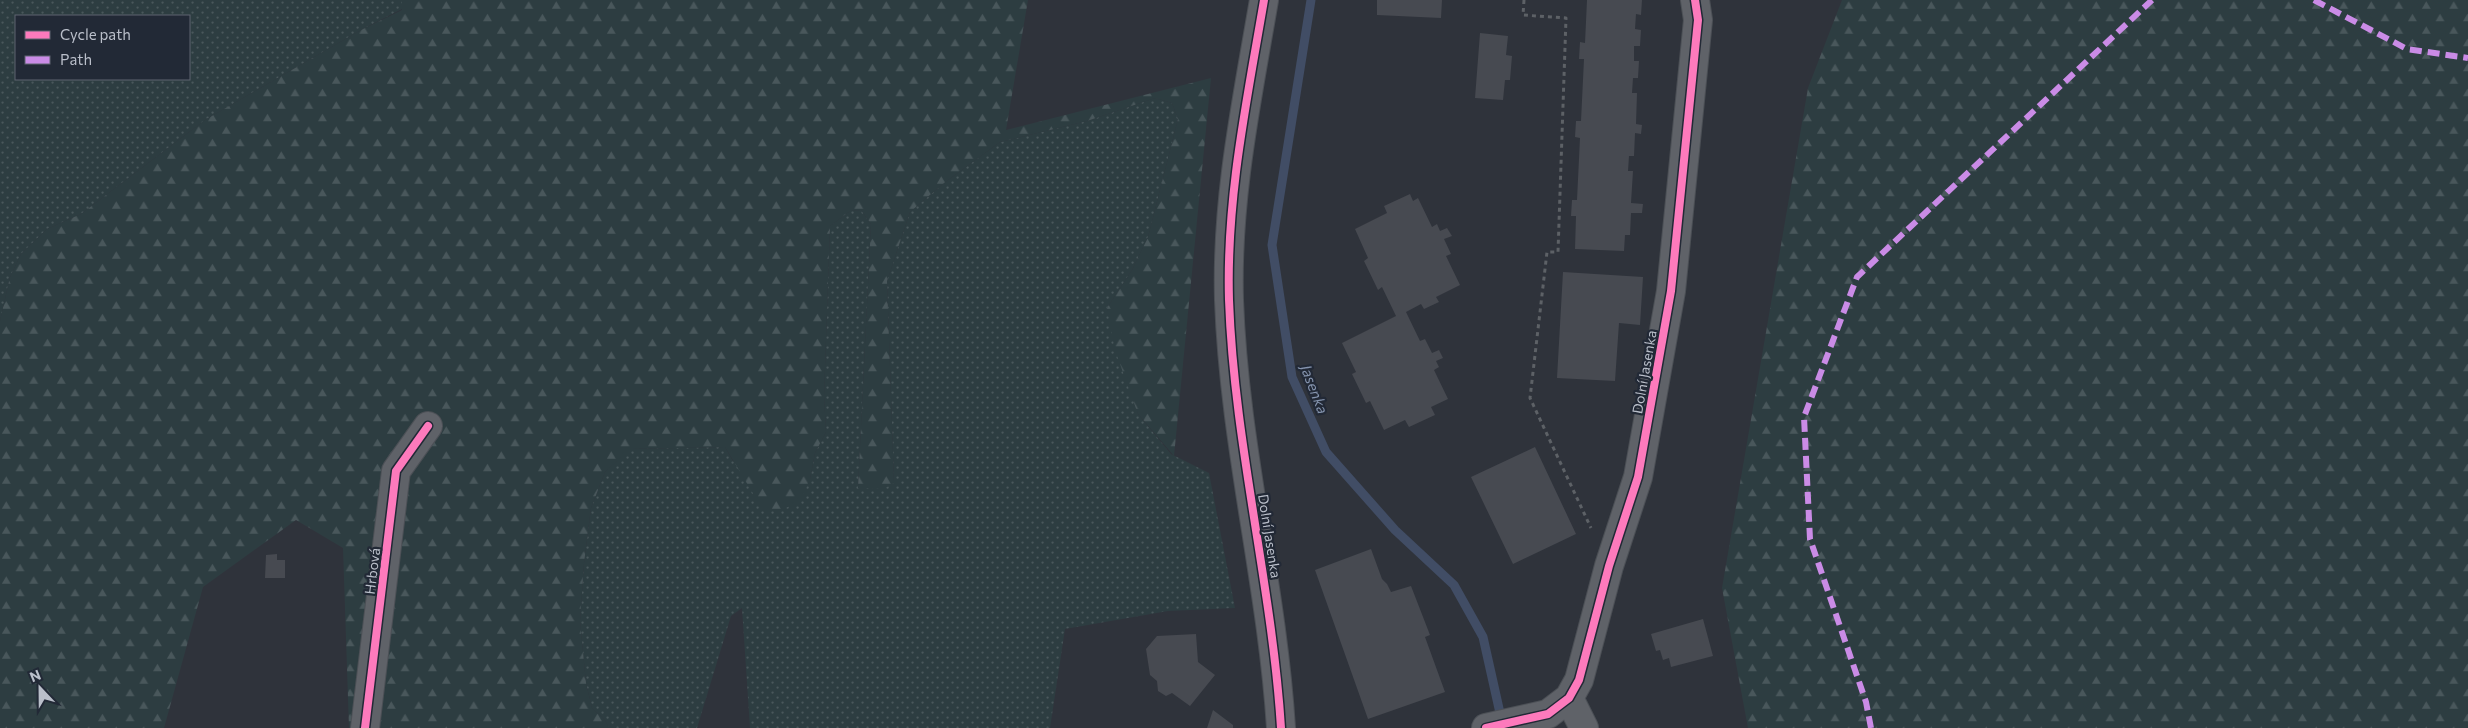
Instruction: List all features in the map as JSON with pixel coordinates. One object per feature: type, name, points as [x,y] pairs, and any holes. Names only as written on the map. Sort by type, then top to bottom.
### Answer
[{"type":"street","name":"Dolní Jasenka","points":[[1264,0],[1230,211],[1230,301],[1245,455],[1272,640],[1281,728]]},
{"type":"street","name":"Dolní Jasenka","points":[[1486,728],[1548,714],[1569,698],[1579,680],[1609,566],[1638,477],[1671,292],[1698,20],[1696,0]]},
{"type":"street","name":"Hrbová","points":[[365,728],[396,470],[428,426]]},
{"type":"street","points":[[1569,698],[1584,728]]},
{"type":"path","points":[[1524,0],[1523,15],[1566,18],[1558,252],[1546,252],[1530,398],[1609,566]]},
{"type":"green space","points":[[0,0],[402,0],[402,9],[361,30],[205,120],[81,214],[47,229],[21,254],[10,277],[0,321]]},
{"type":"green space","points":[[402,0],[1028,0],[1006,130],[1211,78],[1174,456],[1138,414],[1115,350],[1107,308],[1132,270],[1148,237],[1178,119],[1172,103],[1155,98],[1087,121],[1000,142],[944,183],[910,212],[887,281],[894,483],[883,489],[858,488],[871,224],[861,210],[850,211],[830,226],[824,396],[826,432],[815,453],[810,479],[801,500],[784,509],[763,510],[725,447],[630,449],[605,472],[591,508],[584,563],[580,621],[586,683],[592,708],[605,720],[609,728],[349,728],[343,548],[296,520],[203,587],[164,728],[0,728],[0,321],[10,277],[21,254],[47,229],[81,214],[205,120],[361,30],[402,10]]},
{"type":"green space","points":[[1842,0],[2468,0],[2468,728],[1748,728],[1722,588],[1808,88]]},
{"type":"green space","points":[[1155,98],[1172,103],[1178,119],[1148,237],[1132,270],[1107,308],[1138,414],[1171,454],[1209,473],[1235,608],[1168,611],[1065,629],[1050,728],[750,728],[742,608],[731,616],[697,728],[609,728],[605,720],[592,708],[586,683],[580,621],[584,563],[591,508],[605,472],[629,449],[725,447],[733,461],[810,479],[815,453],[826,432],[824,396],[830,226],[850,211],[861,210],[871,224],[858,488],[894,483],[887,281],[910,212],[944,183],[1000,142],[1087,121]]},
{"type":"building","points":[[1377,0],[1442,0],[1441,18],[1377,15]]},
{"type":"building","points":[[1587,0],[1642,0],[1641,15],[1636,14],[1635,29],[1641,30],[1640,46],[1634,46],[1634,61],[1639,61],[1638,78],[1633,78],[1632,93],[1637,93],[1636,124],[1642,125],[1641,134],[1635,133],[1634,156],[1629,156],[1628,171],[1633,171],[1631,203],[1643,204],[1642,213],[1631,213],[1630,235],[1625,235],[1624,251],[1575,249],[1576,216],[1571,216],[1572,200],[1577,200],[1580,138],[1575,137],[1576,121],[1581,121],[1584,59],[1579,59],[1580,42],[1585,43]]},
{"type":"building","points":[[1480,33],[1508,36],[1506,55],[1512,56],[1510,80],[1505,80],[1503,100],[1475,98]]},
{"type":"building","points":[[1410,194],[1413,201],[1418,198],[1432,227],[1437,224],[1440,231],[1447,228],[1452,236],[1444,239],[1451,254],[1446,256],[1460,285],[1436,297],[1439,302],[1424,309],[1421,304],[1406,312],[1420,341],[1425,339],[1432,353],[1439,350],[1443,358],[1436,361],[1439,367],[1434,370],[1448,399],[1431,407],[1435,415],[1409,427],[1405,420],[1384,430],[1370,401],[1366,403],[1352,374],[1356,372],[1342,343],[1396,316],[1382,287],[1378,290],[1364,261],[1368,258],[1355,229],[1387,213],[1384,206]]},
{"type":"building","points":[[1563,272],[1643,277],[1640,325],[1619,323],[1615,381],[1557,378]]},
{"type":"building","points":[[1535,447],[1576,534],[1513,564],[1471,477]]},
{"type":"building","points":[[1371,549],[1382,579],[1391,592],[1411,586],[1430,635],[1425,637],[1445,692],[1368,719],[1315,570]]},
{"type":"building","points":[[277,554],[277,560],[285,560],[285,578],[265,578],[266,555]]},
{"type":"building","points":[[1703,619],[1713,656],[1671,667],[1669,658],[1663,660],[1660,650],[1656,651],[1651,634]]},
{"type":"building","points":[[1196,634],[1198,662],[1215,675],[1190,706],[1172,693],[1166,696],[1158,691],[1157,681],[1150,675],[1146,649],[1157,636]]},
{"type":"building","points":[[1213,710],[1233,725],[1233,728],[1207,728]]},
{"type":"waterway","name":"Jasenka","points":[[1311,0],[1272,245],[1292,377],[1326,452],[1395,530],[1454,585],[1483,637],[1502,722]]},
{"type":"marked path","points":[[1871,728],[1866,702],[1810,539],[1804,417],[1857,277],[2152,0]]},
{"type":"marked path","points":[[2314,0],[2407,49],[2468,58]]},
{"type":"cycle path","points":[[1264,0],[1234,187],[1229,262],[1229,300],[1238,408],[1270,621],[1281,728]]},
{"type":"cycle path","points":[[1486,728],[1548,714],[1569,698],[1579,680],[1609,566],[1638,477],[1671,291],[1698,20],[1695,0]]},
{"type":"cycle path","points":[[365,728],[396,471],[428,426]]}]
